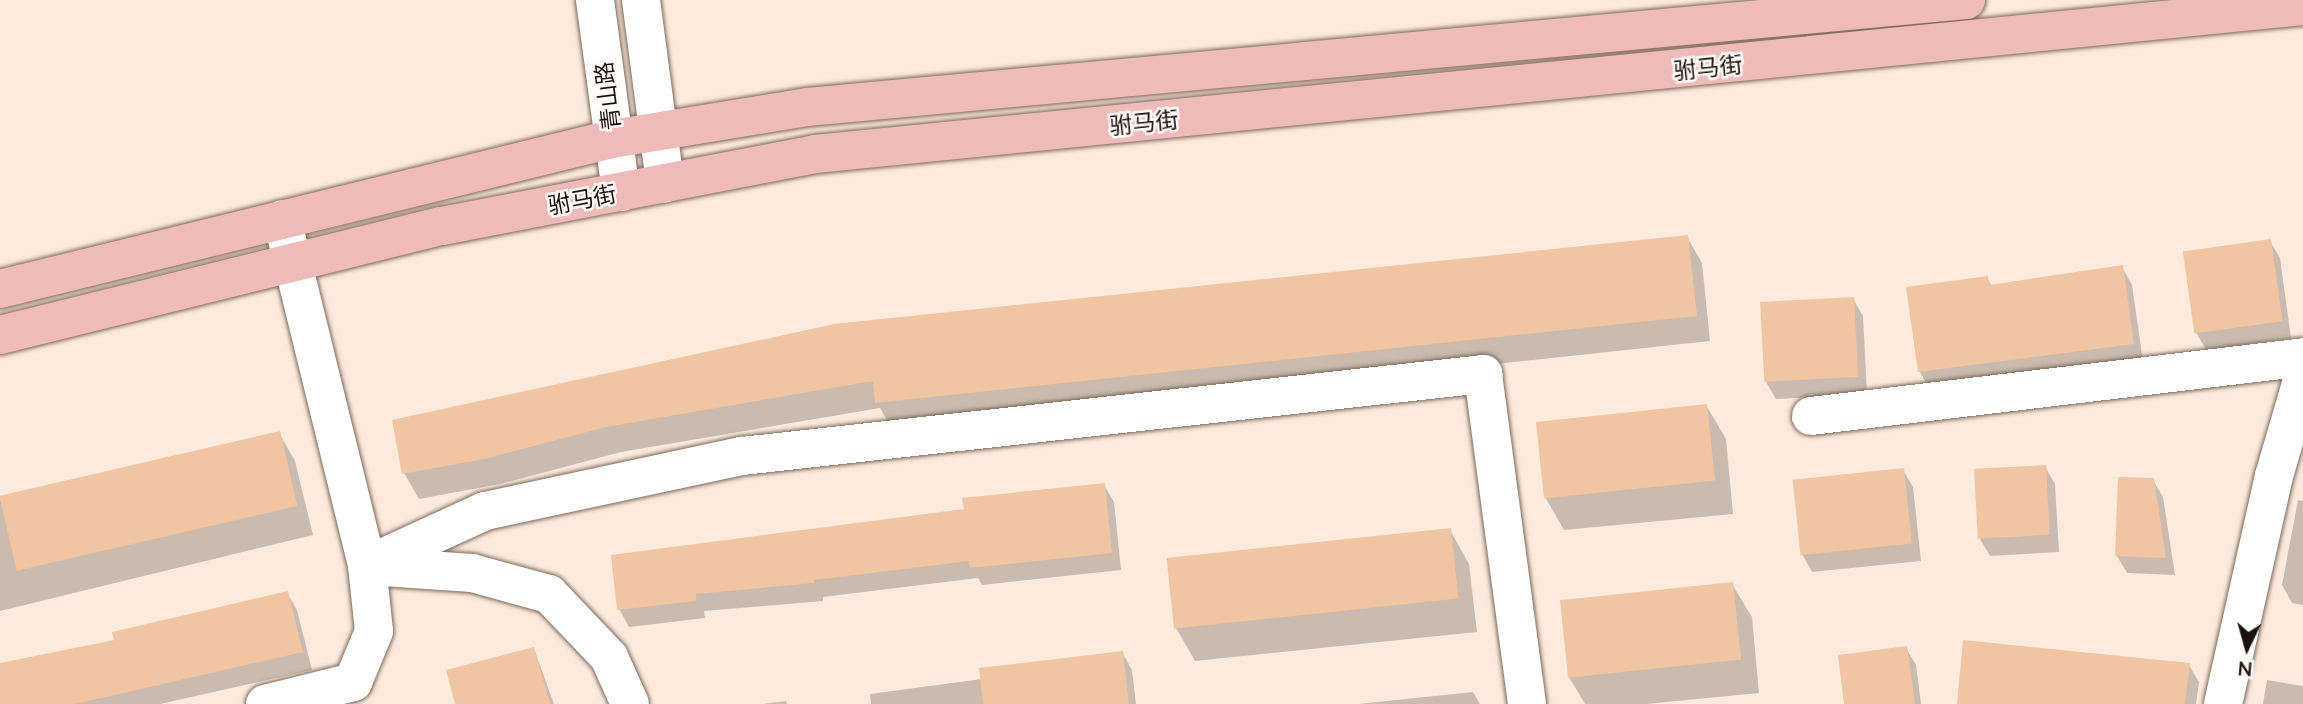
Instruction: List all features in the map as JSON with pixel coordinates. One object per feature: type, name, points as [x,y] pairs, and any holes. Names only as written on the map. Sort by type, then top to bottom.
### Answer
[{"type":"main road","name":"驸马街","points":[[0,289],[612,139],[807,107],[1966,0]]},
{"type":"main road","name":"驸马街","points":[[0,335],[443,226],[815,154],[2303,6]]},
{"type":"street","name":"青山路","points":[[596,0],[621,192]]},
{"type":"street","name":"青山路","points":[[641,0],[665,183]]},
{"type":"street","points":[[265,704],[354,682],[373,631],[367,565],[282,219]]},
{"type":"street","points":[[1811,416],[2303,357]]},
{"type":"street","points":[[367,565],[485,510],[742,456],[1483,374],[1527,704]]},
{"type":"street","points":[[2223,704],[2274,475],[2303,377]]},
{"type":"street","points":[[367,565],[472,573],[550,594],[609,657],[630,704]]},
{"type":"building","points":[[1688,235],[1697,316],[875,403],[873,381],[606,427],[484,459],[402,474],[392,420],[834,324]]},
{"type":"building","points":[[2271,239],[2283,321],[2194,334],[2183,251]]},
{"type":"building","points":[[2123,265],[2134,344],[1918,372],[1906,287],[1988,276],[1989,285]]},
{"type":"building","points":[[1854,297],[1858,377],[1764,382],[1760,302]]},
{"type":"building","points":[[1707,404],[1715,481],[1544,499],[1536,422]]},
{"type":"building","points":[[280,431],[297,506],[17,571],[0,496]]},
{"type":"building","points":[[2046,465],[2050,535],[1978,539],[1974,469]]},
{"type":"building","points":[[1904,468],[1912,544],[1801,555],[1793,480]]},
{"type":"building","points":[[2118,477],[2154,478],[2166,558],[2115,556]]},
{"type":"building","points":[[1105,483],[1112,553],[970,568],[969,561],[814,580],[814,583],[696,594],[696,601],[617,610],[611,555],[964,509],[962,498]]},
{"type":"building","points":[[1451,528],[1458,599],[1174,629],[1167,558]]},
{"type":"building","points":[[1733,582],[1741,660],[1568,678],[1560,600]]},
{"type":"building","points":[[288,591],[303,652],[75,704],[0,704],[0,663],[114,640],[112,632]]},
{"type":"building","points":[[1963,640],[2190,663],[2185,704],[1957,704]]},
{"type":"building","points":[[1907,646],[1915,704],[1844,704],[1838,655]]},
{"type":"building","points":[[534,647],[550,704],[455,704],[446,670]]},
{"type":"building","points":[[1123,651],[1129,704],[983,704],[979,668]]}]
